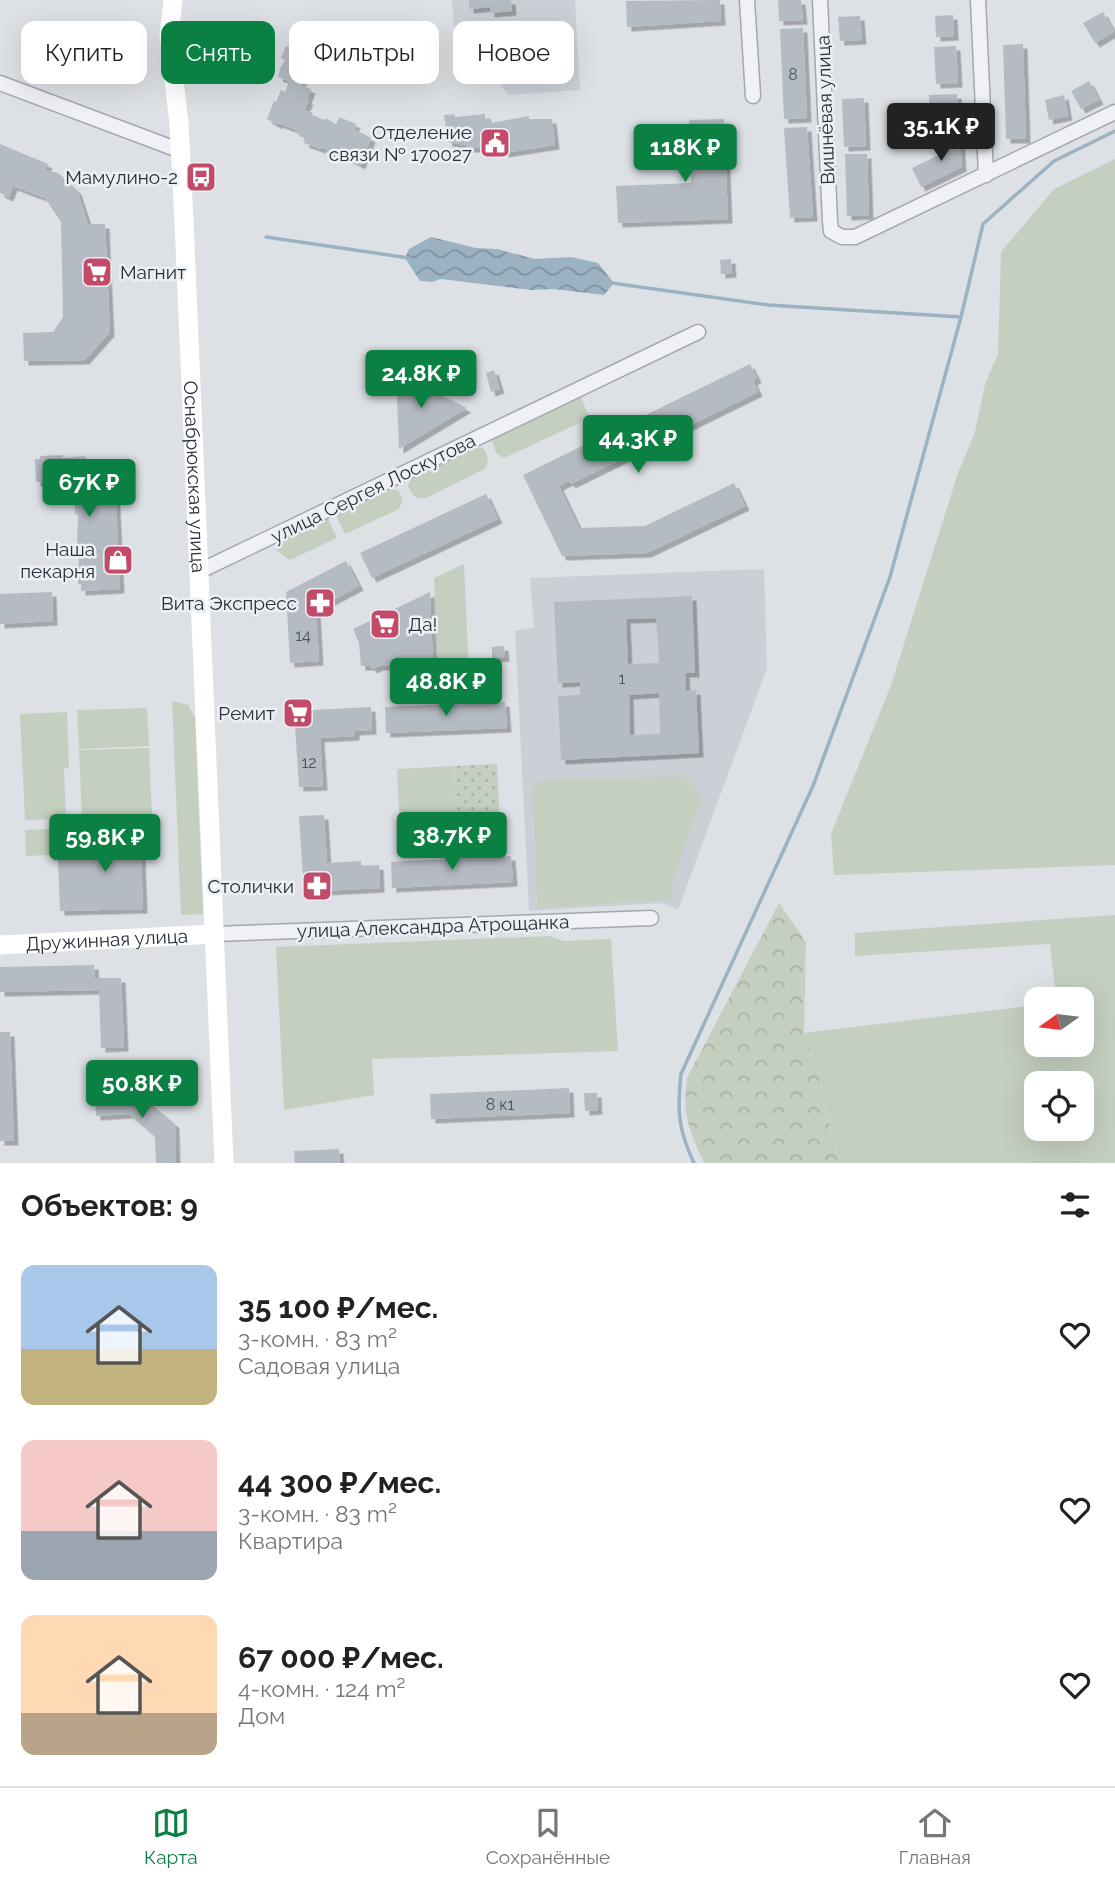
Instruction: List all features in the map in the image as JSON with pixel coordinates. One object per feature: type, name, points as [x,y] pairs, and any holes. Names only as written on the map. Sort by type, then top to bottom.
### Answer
[{"type":"street","name":"Оснабрюкская улица","points":[[173,0],[169,35],[181,151],[224,1163]]},
{"type":"street","points":[[747,0],[753,96]]},
{"type":"street","name":"Вишнёвая улица","points":[[820,0],[831,231],[842,237],[855,237],[986,175]]},
{"type":"street","points":[[978,0],[986,175],[1115,112]]},
{"type":"street","points":[[0,83],[181,151]]},
{"type":"street","name":"улица Сергея Лоскутова","points":[[200,571],[698,332]]},
{"type":"street","name":"улица Александра Атрощанка","points":[[215,934],[651,918]]},
{"type":"street","name":"Дружинная улица","points":[[0,945],[215,934]]},
{"type":"shaded area","points":[[452,0],[575,0],[580,90],[509,95],[500,84],[574,84],[574,21],[453,21]]},
{"type":"shaded area","points":[[764,569],[767,668],[678,910],[661,903],[529,911],[515,631],[534,627],[530,578]]},
{"type":"green space","points":[[1115,159],[1115,865],[834,875],[831,834],[891,685],[958,473],[975,432],[985,384],[998,354],[1001,252],[1054,189]]},
{"type":"green space","points":[[580,396],[590,418],[504,458],[497,454],[492,442],[497,435]]},
{"type":"green space","points":[[472,447],[483,448],[485,451],[488,458],[485,469],[426,498],[413,494],[408,486],[411,477]]},
{"type":"green space","points":[[387,488],[398,490],[403,499],[399,509],[345,534],[335,513]]},
{"type":"green space","points":[[327,517],[337,538],[290,560],[276,550],[280,540]]},
{"type":"green space","points":[[464,564],[469,671],[438,673],[434,578]]},
{"type":"green space","points":[[172,701],[188,705],[195,717],[203,914],[181,915]]},
{"type":"green space","points":[[147,708],[149,746],[79,749],[77,710]]},
{"type":"green space","points":[[67,712],[69,768],[64,768],[66,819],[25,820],[20,714]]},
{"type":"green space","points":[[149,748],[152,816],[82,819],[79,750]]},
{"type":"green space","points":[[497,764],[500,824],[457,826],[454,766]]},
{"type":"green space","points":[[454,766],[457,826],[400,829],[397,769]]},
{"type":"green space","points":[[686,777],[703,796],[671,885],[672,899],[538,908],[532,789],[539,781]]},
{"type":"green space","points":[[74,828],[75,854],[26,856],[25,830]]},
{"type":"green space","points":[[779,903],[806,942],[804,1033],[822,1088],[838,1163],[704,1163],[686,1113],[687,1078]]},
{"type":"green space","points":[[1115,915],[1115,1163],[838,1163],[822,1088],[804,1033],[1024,1006],[1024,1057],[1094,1057],[1094,987],[1055,987],[1050,944],[855,956],[855,933]]},
{"type":"green space","points":[[550,936],[563,941],[611,939],[618,1051],[372,1059],[374,1095],[284,1110],[276,947]]},
{"type":"water","points":[[431,237],[535,259],[571,257],[598,263],[614,283],[604,295],[553,289],[531,290],[441,279],[432,282],[420,281],[405,258],[409,249]]},
{"type":"building","points":[[469,0],[511,0],[512,11],[490,13],[490,7],[469,9]]},
{"type":"building","points":[[720,0],[721,21],[627,27],[626,1]]},
{"type":"building","points":[[778,0],[801,0],[803,20],[779,21]]},
{"type":"building","points":[[1103,12],[1114,32],[1095,43],[1083,23]]},
{"type":"building","points":[[953,15],[954,36],[936,37],[935,16]]},
{"type":"building","points":[[860,16],[862,40],[840,41],[838,17]]},
{"type":"building","points":[[803,28],[807,118],[784,119],[780,29]]},
{"type":"building","points":[[1023,44],[1026,139],[1006,139],[1003,45]]},
{"type":"building","points":[[286,46],[289,47],[289,81],[278,77],[285,60],[281,58]]},
{"type":"building","points":[[956,46],[958,83],[936,84],[934,47]]},
{"type":"building","points":[[289,81],[289,84],[300,84],[311,89],[304,110],[336,124],[339,117],[356,124],[354,129],[371,138],[361,165],[338,153],[337,156],[322,147],[321,149],[304,143],[306,138],[299,136],[300,133],[296,130],[267,119],[281,90],[285,92]]},
{"type":"building","points":[[1089,81],[1099,100],[1081,109],[1071,91]]},
{"type":"building","points":[[957,94],[958,111],[953,111],[953,124],[930,125],[929,95]]},
{"type":"building","points":[[1064,95],[1068,116],[1049,120],[1045,100]]},
{"type":"building","points":[[864,98],[866,146],[844,147],[842,99]]},
{"type":"building","points":[[454,114],[455,117],[485,114],[485,120],[491,119],[492,123],[529,116],[529,119],[552,119],[555,145],[504,153],[504,150],[485,152],[484,148],[466,148],[466,145],[448,142],[444,115]]},
{"type":"building","points":[[724,119],[728,219],[618,223],[616,186],[691,183],[689,120]]},
{"type":"building","points":[[807,127],[813,217],[790,218],[784,128]]},
{"type":"building","points":[[960,138],[962,167],[921,187],[912,168],[941,154],[940,139]]},
{"type":"building","points":[[0,144],[48,164],[45,170],[58,173],[77,190],[88,224],[105,224],[110,332],[85,360],[24,361],[23,333],[53,332],[63,317],[61,222],[45,198],[13,186],[9,197],[0,193]]},
{"type":"building","points":[[845,154],[867,154],[869,215],[847,216]]},
{"type":"building","points":[[731,259],[732,273],[721,274],[720,260]]},
{"type":"building","points":[[750,364],[757,378],[753,381],[758,392],[571,484],[569,481],[559,486],[579,528],[645,526],[734,483],[745,506],[647,553],[562,556],[523,475]]},
{"type":"building","points":[[494,370],[500,389],[491,392],[486,373]]},
{"type":"building","points":[[396,372],[411,380],[467,408],[399,449]]},
{"type":"building","points":[[63,455],[63,458],[84,456],[98,469],[99,484],[115,483],[120,589],[81,591],[81,584],[78,584],[78,514],[75,515],[74,492],[77,492],[77,485],[70,480],[42,484],[36,482],[35,459],[40,459],[40,456]]},
{"type":"building","points":[[486,494],[498,519],[372,578],[360,553]]},
{"type":"building","points":[[346,561],[359,586],[316,609],[319,661],[290,663],[286,592]]},
{"type":"building","points":[[52,592],[53,621],[0,624],[0,594]]},
{"type":"building","points":[[430,592],[433,665],[379,666],[372,669],[371,666],[361,666],[359,643],[353,629]]},
{"type":"building","points":[[692,596],[695,673],[685,673],[686,691],[696,690],[699,753],[561,760],[558,696],[580,695],[580,682],[558,683],[554,602]],"holes":[[[656,618],[659,663],[628,664],[626,619]],[[659,693],[660,734],[630,735],[629,695]]]},
{"type":"building","points":[[504,646],[505,657],[492,658],[492,647]]},
{"type":"building","points":[[505,702],[507,728],[386,733],[385,707]]},
{"type":"building","points":[[371,707],[372,730],[355,731],[355,736],[320,738],[323,786],[299,787],[294,711]]},
{"type":"building","points":[[324,815],[327,863],[361,861],[361,866],[379,865],[380,888],[304,892],[299,816]]},
{"type":"building","points":[[140,824],[143,909],[60,911],[58,859],[98,858],[97,826]]},
{"type":"building","points":[[511,856],[513,882],[392,888],[391,862]]},
{"type":"building","points":[[94,965],[95,978],[121,978],[124,1047],[101,1048],[99,990],[0,992],[0,967]]},
{"type":"building","points":[[0,1032],[10,1032],[14,1141],[0,1141]]},
{"type":"building","points":[[569,1088],[570,1113],[431,1119],[430,1094]]},
{"type":"building","points":[[136,1092],[175,1124],[176,1163],[156,1163],[155,1136],[129,1114],[96,1116],[95,1093]]},
{"type":"building","points":[[584,1093],[597,1093],[598,1110],[585,1111]]},
{"type":"building","points":[[339,1149],[340,1163],[295,1163],[294,1151]]},
{"type":"waterway","points":[[694,1163],[680,1120],[681,1074],[813,786],[890,577],[961,317],[983,224],[1054,161],[1115,131]]},
{"type":"waterway","points":[[266,237],[409,258]]},
{"type":"waterway","points":[[612,283],[768,305],[961,317]]},
{"type":"place","name":"Отделение связи № 170027","points":[[495,143]]},
{"type":"place","name":"Мамулино-2","points":[[201,177]]},
{"type":"place","name":"Магнит","points":[[97,272]]},
{"type":"place","name":"Наша пекарня","points":[[118,560]]},
{"type":"place","name":"Вита Экспресс","points":[[320,603]]},
{"type":"place","name":"Да!","points":[[385,624]]},
{"type":"place","name":"Ремит","points":[[298,713]]},
{"type":"place","name":"Столички","points":[[317,886]]}]
